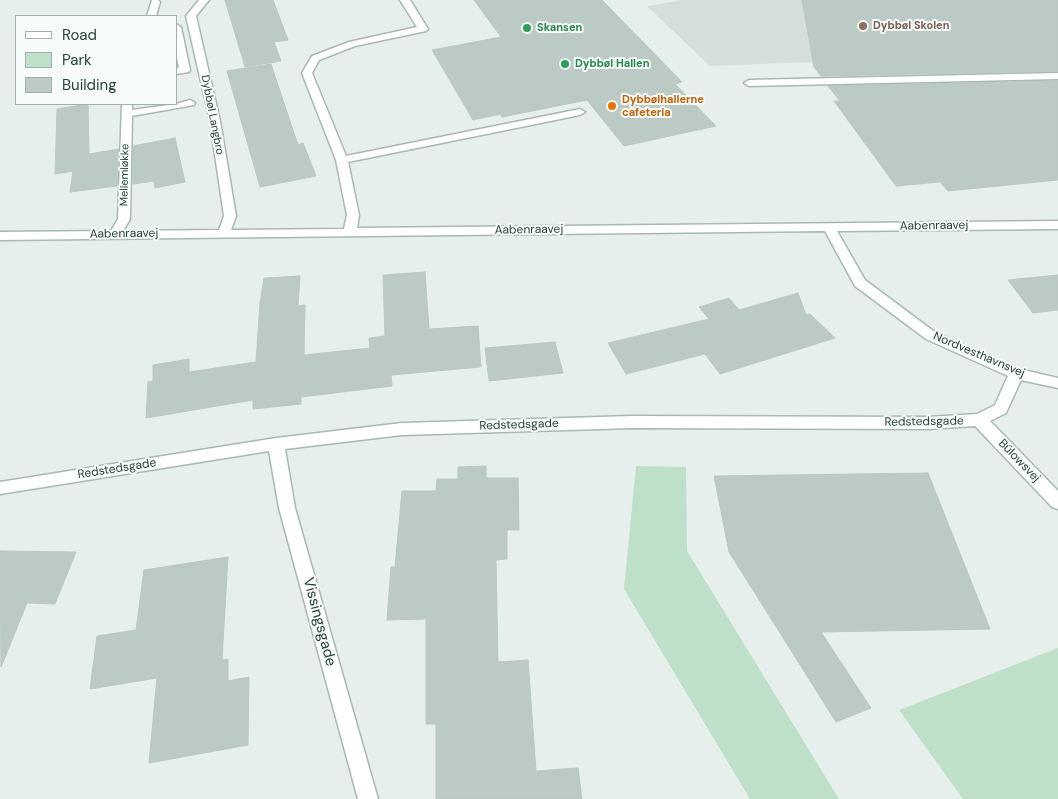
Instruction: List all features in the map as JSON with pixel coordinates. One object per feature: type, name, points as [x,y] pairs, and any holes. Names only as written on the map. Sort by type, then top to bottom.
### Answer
[{"type":"street","name":"Dybbøl Langbro","points":[[204,0],[192,16],[215,121],[230,216],[224,233]]},
{"type":"street","points":[[350,232],[353,215],[342,160],[307,73],[315,58],[352,44],[423,29],[405,0]]},
{"type":"street","points":[[152,15],[155,2]]},
{"type":"street","points":[[178,38],[184,70],[178,71]]},
{"type":"street","points":[[748,83],[1058,76]]},
{"type":"street","name":"Mellemløkke","points":[[178,105],[190,104]]},
{"type":"street","name":"Mellemløkke","points":[[115,234],[124,218],[127,109],[177,105]]},
{"type":"street","points":[[342,160],[580,112]]},
{"type":"street","name":"Aabenraavej","points":[[0,236],[1058,225]]},
{"type":"street","name":"Nordvesthavnsvej","points":[[829,227],[860,283],[931,336],[1016,374],[1058,383]]},
{"type":"street","name":"Redstedsgade","points":[[0,488],[276,444],[411,429],[632,422],[928,423],[979,420],[1001,409],[1016,374]]},
{"type":"street","name":"Bülowsvej","points":[[979,420],[1058,502]]},
{"type":"street","name":"Vissingsgade","points":[[276,444],[287,508],[368,799]]},
{"type":"shaded area","name":"Dybbøl Skolen","points":[[682,0],[1058,0],[1015,54],[710,66],[647,6]]},
{"type":"green space","points":[[636,466],[686,467],[687,551],[839,799],[750,799],[624,589]]},
{"type":"green space","points":[[1058,648],[1058,799],[963,799],[899,710]]},
{"type":"building","points":[[225,0],[273,0],[288,40],[274,42],[281,61],[245,67]]},
{"type":"building","name":"Dybbøl Hallen","points":[[474,0],[602,0],[682,82],[675,84],[716,126],[624,146],[587,100],[502,117],[500,114],[473,120],[432,50],[501,37]]},
{"type":"building","name":"Dybbøl Skolen","points":[[802,0],[1058,0],[1058,71],[821,76],[814,67]]},
{"type":"building","points":[[271,64],[298,145],[303,143],[316,176],[260,187],[227,71]]},
{"type":"building","points":[[1058,81],[1058,180],[948,191],[940,182],[896,186],[834,101],[840,101],[828,86]]},
{"type":"building","points":[[88,105],[89,154],[119,149],[117,186],[70,192],[73,171],[55,174],[57,109]]},
{"type":"building","points":[[175,138],[185,182],[155,188],[154,181],[133,184],[133,146]]},
{"type":"building","points":[[425,272],[429,329],[478,326],[481,367],[391,375],[392,386],[301,397],[301,404],[253,409],[253,400],[146,418],[148,382],[153,381],[153,365],[189,359],[189,372],[256,362],[260,303],[264,278],[300,276],[298,306],[305,305],[304,355],[370,348],[369,338],[385,336],[383,275]]},
{"type":"building","points":[[1058,275],[1058,310],[1033,313],[1008,280]]},
{"type":"building","points":[[798,293],[806,315],[810,314],[835,338],[720,374],[705,354],[626,374],[608,343],[709,319],[699,307],[729,298],[739,310]]},
{"type":"building","points":[[555,342],[563,373],[489,381],[485,348]]},
{"type":"building","points":[[486,466],[486,478],[518,478],[519,530],[507,530],[507,559],[496,560],[498,662],[528,660],[536,771],[578,768],[582,799],[436,799],[436,724],[426,724],[426,619],[387,620],[391,567],[395,567],[402,491],[436,491],[437,479],[458,479],[458,467]]},
{"type":"building","points":[[928,473],[990,629],[821,632],[871,708],[836,722],[729,552],[714,476]]},
{"type":"building","points":[[0,551],[76,552],[55,604],[27,603],[1,667]]},
{"type":"building","points":[[228,557],[222,660],[228,659],[228,681],[249,677],[248,745],[149,763],[157,678],[90,689],[97,636],[136,630],[144,570]]},
{"type":"place","name":"Dybbøl Skolen","points":[[863,26]]},
{"type":"place","name":"Skansen","points":[[527,28]]},
{"type":"place","name":"Dybbøl Hallen","points":[[565,64]]},
{"type":"place","name":"Dybbølhallerne cafeteria","points":[[612,106]]}]
